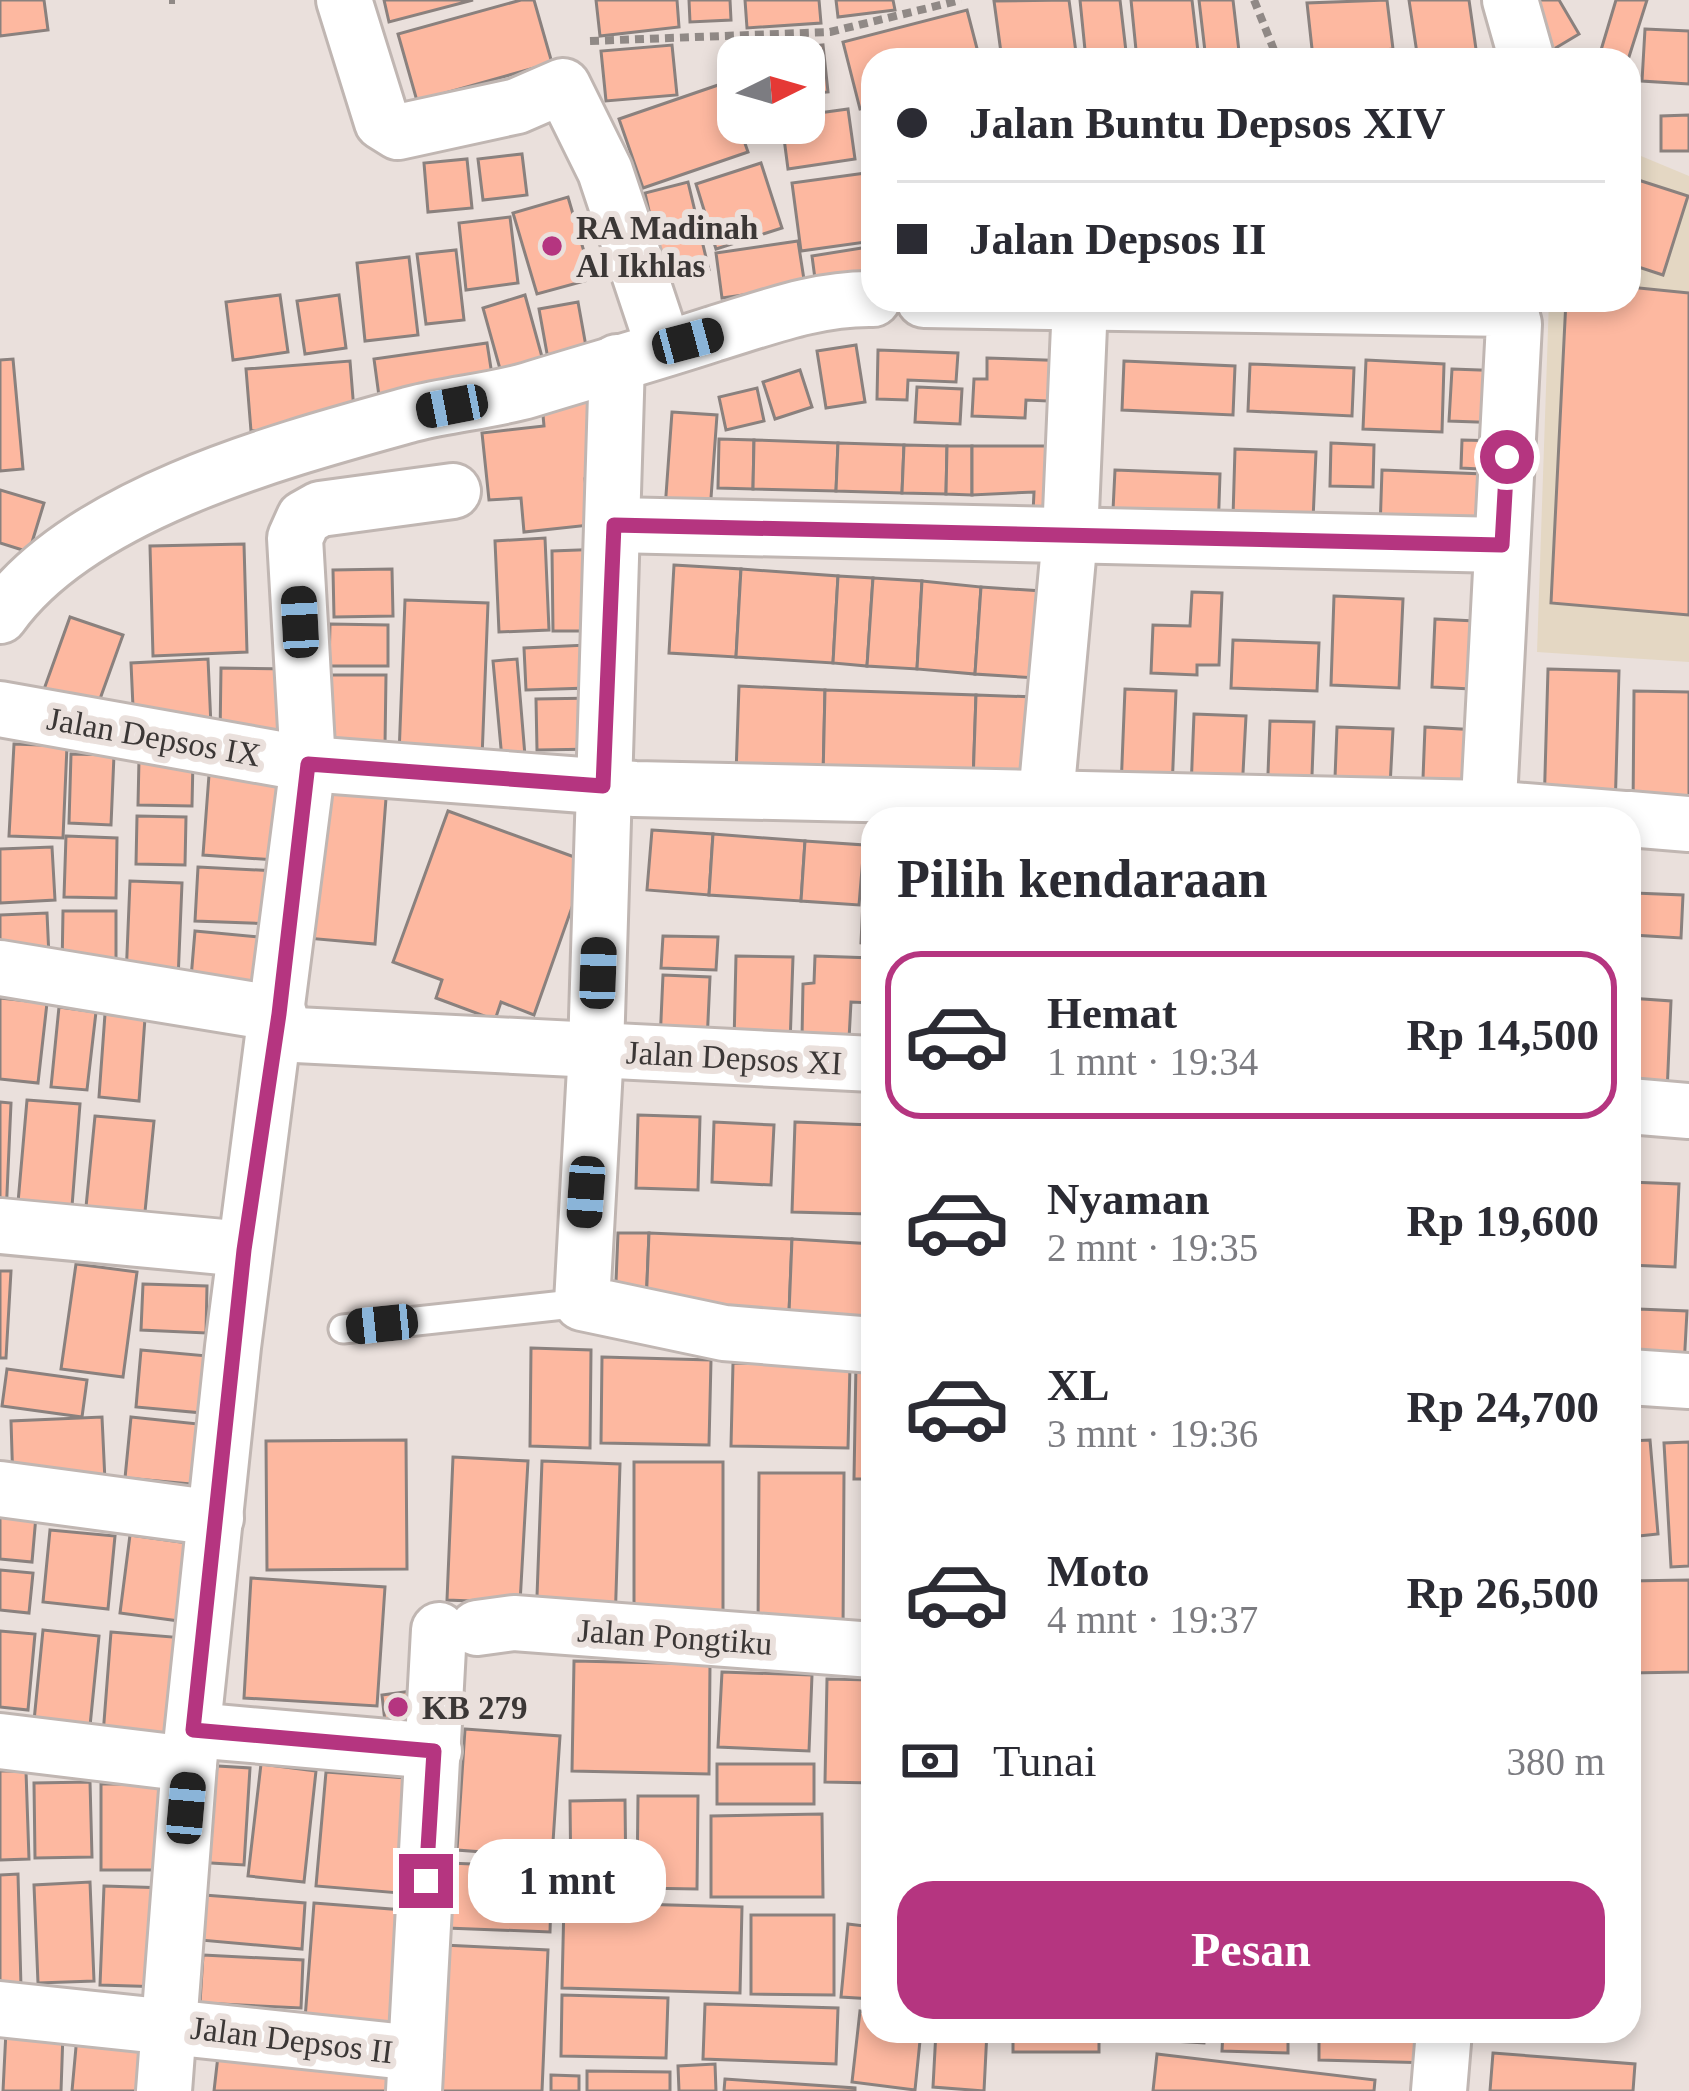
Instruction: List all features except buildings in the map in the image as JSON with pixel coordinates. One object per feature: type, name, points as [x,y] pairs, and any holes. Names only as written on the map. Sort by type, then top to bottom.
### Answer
[{"type":"street","points":[[344,0],[382,122],[398,132],[518,106],[563,86],[605,171],[640,355],[614,525],[582,1304],[724,1333],[861,1344]]},
{"type":"street","points":[[1510,0],[1524,48]]},
{"type":"street","points":[[0,616],[20,589],[81,539],[196,484],[416,413],[525,391],[861,295]]},
{"type":"street","points":[[1044,807],[1070,536],[1080,312]]},
{"type":"street","points":[[1488,807],[1514,324],[1508,312]]},
{"type":"street","points":[[164,2091],[191,1747],[244,1250],[278,1024],[308,764],[296,538],[304,518],[366,499],[453,491]]},
{"type":"street","points":[[614,525],[1502,545]]},
{"type":"street","name":"Jalan Depsos IX","points":[[0,709],[308,764],[989,807]]},
{"type":"street","name":"Jalan Depsos IX","points":[[1641,820],[1689,824]]},
{"type":"street","name":"Jalan Depsos XI","points":[[0,968],[278,1024],[596,1050],[861,1063]]},
{"type":"street","points":[[1641,1107],[1689,1111]]},
{"type":"street","points":[[0,1226],[244,1250]]},
{"type":"street","points":[[1641,1378],[1689,1381]]},
{"type":"street","points":[[0,1489],[216,1518]]},
{"type":"street","name":"Jalan Pongtiku","points":[[458,1629],[514,1623],[861,1649]]},
{"type":"street","name":"Jalan Depsos II","points":[[0,2009],[167,2024],[415,2072],[434,1751],[458,1629]]},
{"type":"street","points":[[0,1741],[434,1751]]},
{"type":"street","points":[[1439,2091],[1443,2043]]},
{"type":"lane","points":[[343,1329],[582,1304]]},
{"type":"path","points":[[563,86],[563,55],[570,43],[830,32],[961,0]]},
{"type":"path","points":[[1254,0],[1273,48]]},
{"type":"shaded area","points":[[1641,156],[1689,176],[1689,662],[1537,652],[1549,312],[1641,312]]},
{"type":"place","name":"RA Madinah Al Ikhlas","points":[[552,246]]},
{"type":"place","name":"KB 279","points":[[398,1707]]},
{"type":"route","points":[[426,1881],[434,1751],[193,1730],[244,1250],[279,1014],[308,764],[603,786],[614,525],[1502,545],[1507,457]]}]
